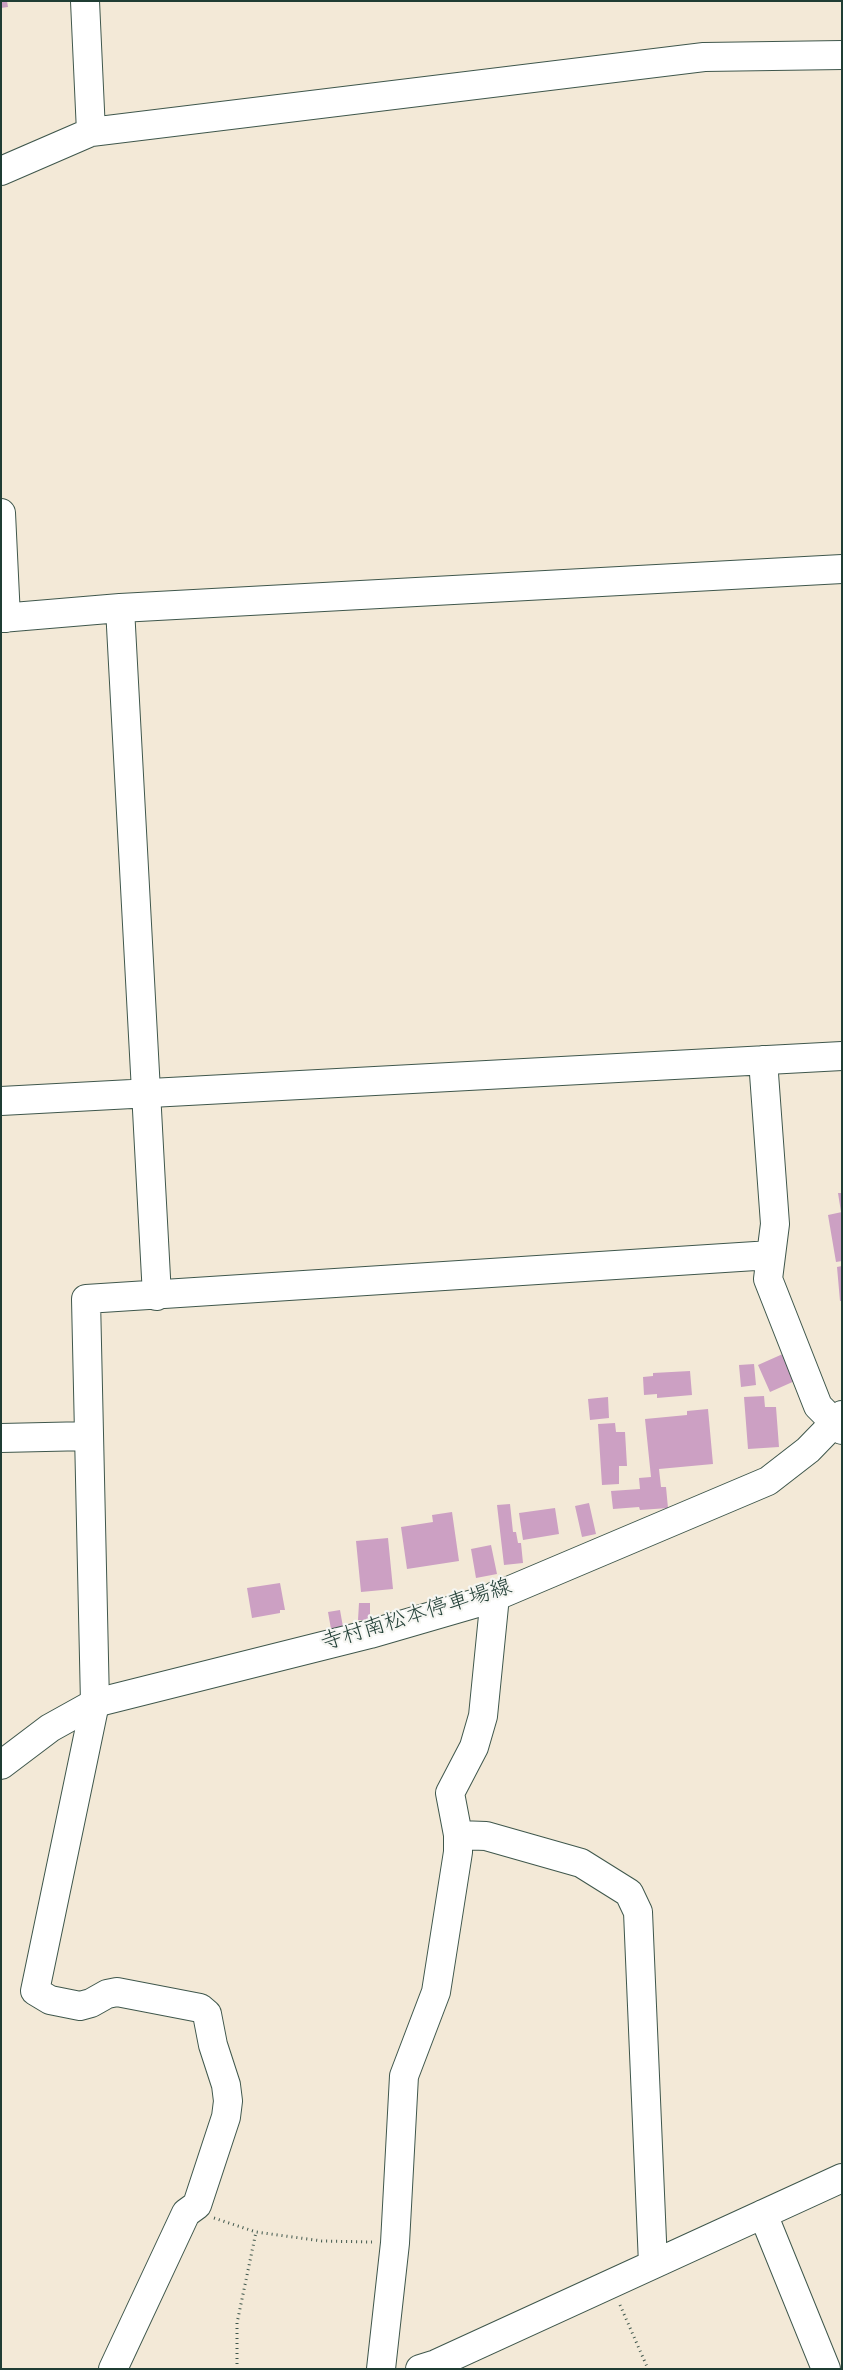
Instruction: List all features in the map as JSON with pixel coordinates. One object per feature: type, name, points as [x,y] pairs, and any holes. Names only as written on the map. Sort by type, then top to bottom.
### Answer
[{"type":"street","points":[[86,1],[91,132]]},
{"type":"street","points":[[1,171],[91,132],[704,57],[842,55]]},
{"type":"street","points":[[1,513],[4,618],[120,608],[842,569]]},
{"type":"street","points":[[120,608],[157,1296]]},
{"type":"street","points":[[1,1101],[842,1056]]},
{"type":"street","points":[[763,1060],[775,1224],[768,1279],[818,1406],[840,1422]]},
{"type":"street","points":[[113,2369],[186,2213],[197,2205],[226,2117],[228,2101],[226,2084],[212,2045],[207,2014],[200,2008],[117,1992],[107,1994],[91,2003],[80,2006],[50,2000],[35,1991],[95,1703],[86,1299],[157,1296],[771,1255]]},
{"type":"street","name":"寺村南松本停車場線","points":[[1,1765],[50,1728],[95,1703],[370,1634],[495,1596],[768,1481],[840,1422]]},
{"type":"street","points":[[1,1438],[89,1436]]},
{"type":"street","points":[[381,2369],[395,2243],[404,2076],[436,1992],[458,1852],[458,1835],[450,1793],[474,1747],[483,1716],[495,1596]]},
{"type":"street","points":[[458,1835],[486,1836],[580,1863],[629,1893],[638,1912],[653,2264]]},
{"type":"street","points":[[431,2367],[842,2178]]},
{"type":"street","points":[[763,2214],[826,2369]]},
{"type":"path","points":[[190,2210],[256,2232],[322,2241],[395,2243]]},
{"type":"path","points":[[237,2369],[238,2323],[256,2232]]},
{"type":"path","points":[[613,2282],[621,2308],[648,2369]]},
{"type":"building","points":[[1,1],[7,1],[8,7],[1,8]]},
{"type":"building","points":[[838,1193],[842,1193],[841,1212]]},
{"type":"building","points":[[842,1212],[842,1261],[836,1262],[828,1215]]},
{"type":"building","points":[[842,1266],[842,1301],[840,1301],[837,1267]]},
{"type":"building","points":[[785,1353],[797,1380],[770,1392],[758,1365]]},
{"type":"building","points":[[754,1364],[756,1385],[741,1387],[739,1365]]},
{"type":"building","points":[[690,1371],[692,1395],[657,1398],[657,1394],[644,1395],[643,1377],[653,1376],[653,1373]]},
{"type":"building","points":[[764,1396],[765,1407],[776,1407],[779,1447],[748,1449],[744,1397]]},
{"type":"building","points":[[608,1397],[609,1418],[590,1420],[588,1399]]},
{"type":"building","points":[[708,1409],[713,1464],[659,1469],[661,1487],[666,1487],[668,1508],[640,1510],[639,1507],[613,1509],[611,1491],[640,1489],[639,1478],[651,1477],[645,1419],[687,1415],[687,1411]]},
{"type":"building","points":[[615,1423],[616,1432],[625,1432],[627,1466],[619,1466],[619,1484],[602,1485],[598,1424]]},
{"type":"building","points":[[589,1503],[596,1534],[582,1537],[575,1506]]},
{"type":"building","points":[[510,1504],[513,1532],[516,1532],[518,1543],[521,1543],[523,1563],[504,1565],[497,1505]]},
{"type":"building","points":[[555,1508],[559,1534],[523,1540],[519,1513]]},
{"type":"building","points":[[452,1512],[459,1561],[407,1569],[401,1527],[433,1522],[432,1515]]},
{"type":"building","points":[[388,1538],[393,1589],[361,1592],[356,1541]]},
{"type":"building","points":[[491,1545],[497,1574],[476,1578],[471,1549]]},
{"type":"building","points":[[280,1583],[285,1610],[280,1610],[280,1613],[252,1618],[247,1588]]},
{"type":"building","points":[[359,1603],[370,1603],[370,1620],[358,1620]]},
{"type":"building","points":[[340,1610],[343,1627],[331,1629],[328,1612]]}]
